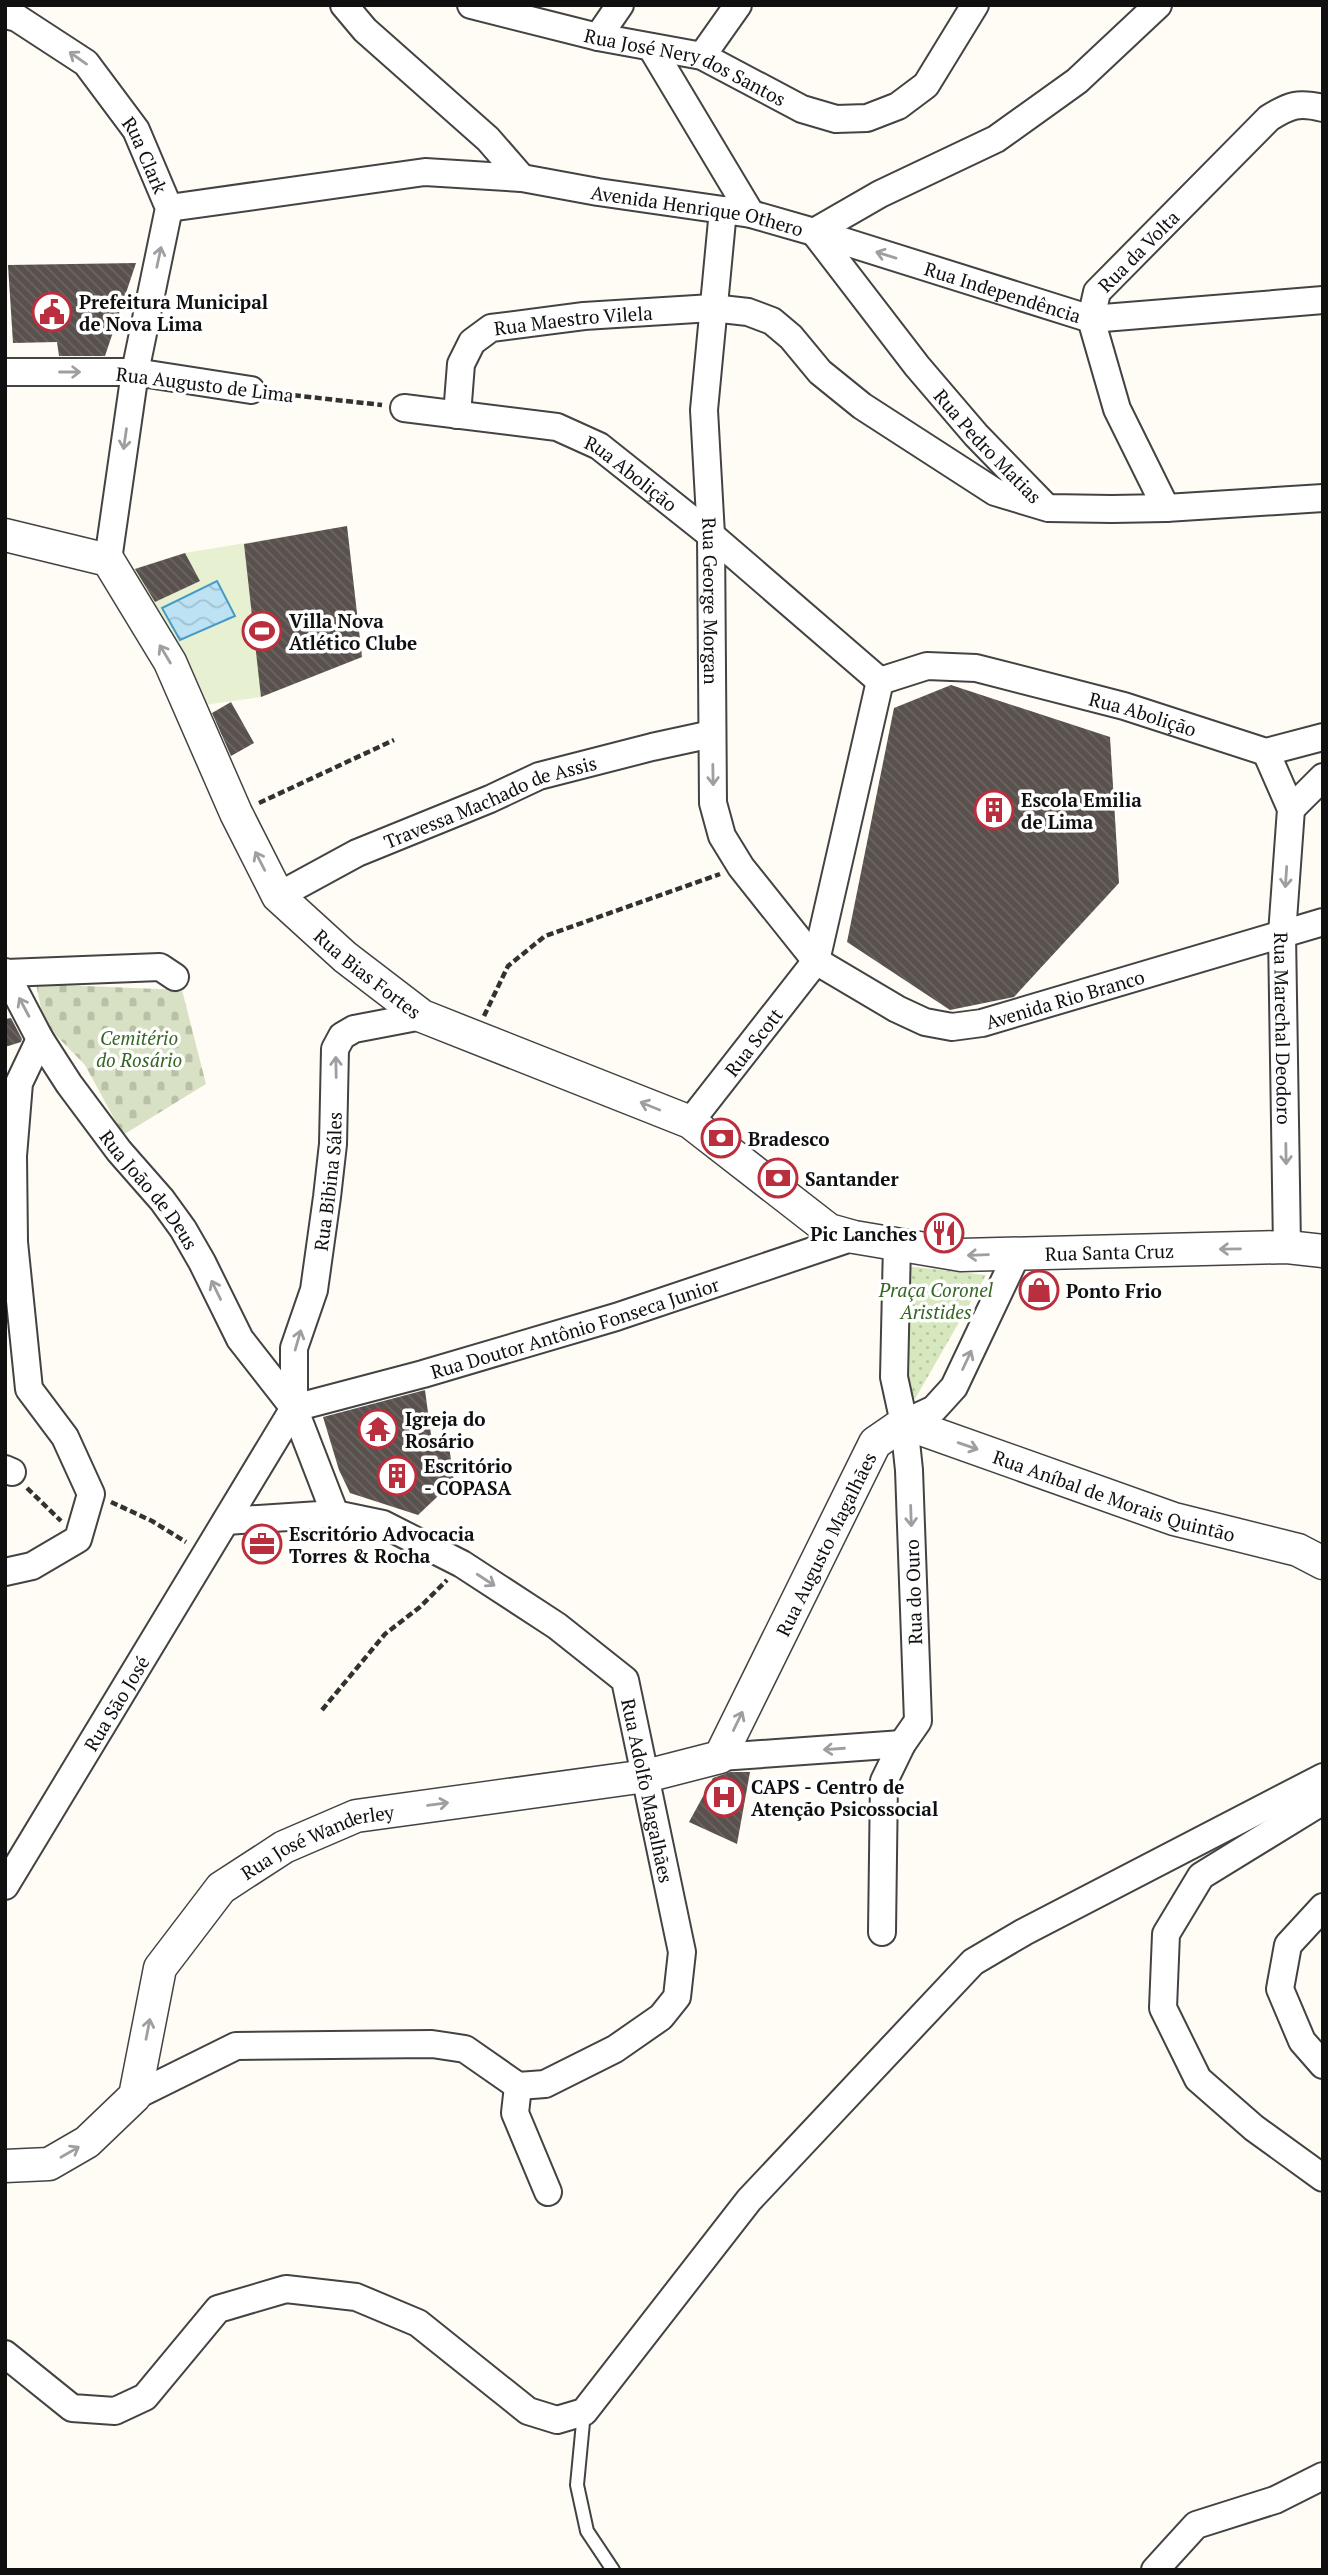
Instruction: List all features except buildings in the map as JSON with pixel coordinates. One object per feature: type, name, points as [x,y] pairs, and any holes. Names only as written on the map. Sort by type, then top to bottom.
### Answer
[{"type":"street","points":[[344,5],[365,30],[488,139],[522,178]]},
{"type":"street","name":"Rua José Nery dos Santos","points":[[471,5],[598,37],[702,56],[802,109],[836,119],[867,118],[898,106],[926,85],[975,5]]},
{"type":"street","points":[[598,37],[620,5]]},
{"type":"street","points":[[702,56],[738,5]]},
{"type":"street","name":"Avenida Henrique Othero","points":[[169,208],[425,172],[522,178],[751,214],[814,232],[880,194],[996,139],[1076,81],[1158,5]]},
{"type":"street","name":"Rua Clark","points":[[18,13],[86,63],[136,130],[169,208],[135,372],[108,560]]},
{"type":"street","points":[[651,47],[751,214]]},
{"type":"street","name":"Rua da Volta","points":[[1091,319],[1097,292],[1269,118],[1289,106],[1311,105],[1323,108]]},
{"type":"street","name":"Rua George Morgan","points":[[723,210],[704,410],[711,535],[713,803],[722,836],[741,867],[816,961]]},
{"type":"street","name":"Rua Independência","points":[[814,232],[1091,319],[1323,300]]},
{"type":"street","name":"Rua Pedro Matias","points":[[814,232],[917,366],[976,435],[1048,508],[1166,508],[1323,498]]},
{"type":"street","name":"Rua Maestro Vilela","points":[[457,415],[461,364],[472,342],[491,328],[584,316],[712,308],[748,312],[772,321],[791,337],[820,372],[862,406],[995,492],[1048,508]]},
{"type":"street","points":[[1091,319],[1117,409],[1166,508]]},
{"type":"street","name":"Rua Augusto de Lima","points":[[5,372],[135,372],[251,390]]},
{"type":"street","name":"Rua Abolição","points":[[404,408],[557,427],[599,446],[711,535],[880,681],[927,666],[976,668],[1124,706],[1266,751]]},
{"type":"street","points":[[5,535],[108,560]]},
{"type":"street","name":"Rua Bias Fortes","points":[[108,560],[170,662],[236,813],[278,896],[345,957],[422,1016],[690,1122],[829,1230],[897,1244]]},
{"type":"street","points":[[816,961],[880,681]]},
{"type":"street","name":"Travessa Machado de Assis","points":[[278,896],[357,853],[539,776],[712,734]]},
{"type":"street","points":[[1266,751],[1323,737]]},
{"type":"street","name":"Rua Marechal Deodoro","points":[[1266,751],[1291,809],[1282,934],[1287,1247]]},
{"type":"street","points":[[1291,809],[1323,777]]},
{"type":"street","name":"Avenida Rio Branco","points":[[816,961],[897,1009],[925,1022],[952,1027],[982,1023],[1323,922]]},
{"type":"street","name":"Rua Scott","points":[[690,1122],[816,961]]},
{"type":"street","points":[[6,972],[160,967],[176,977]]},
{"type":"street","name":"Rua João de Deus","points":[[6,972],[40,1039],[69,1084],[119,1151],[183,1228],[240,1339],[294,1408]]},
{"type":"street","name":"Rua Bibina Sáles","points":[[294,1408],[294,1348],[314,1290],[327,1197],[333,1144],[335,1048],[342,1035],[354,1029],[422,1016]]},
{"type":"street","points":[[5,1572],[32,1566],[78,1539],[90,1494],[65,1437],[29,1389],[14,1242],[9,1156],[19,1083],[40,1039]]},
{"type":"street","name":"Rua Doutor Antônio Fonseca Junior","points":[[294,1408],[423,1374],[616,1317],[854,1237]]},
{"type":"street","name":"Rua Santa Cruz","points":[[897,1244],[961,1255],[1287,1247],[1323,1251]]},
{"type":"street","name":"Rua do Ouro","points":[[882,1932],[884,1781],[902,1744],[918,1721],[909,1470],[904,1423],[894,1377],[897,1244]]},
{"type":"street","name":"Rua Augusto Magalhães","points":[[720,1757],[876,1443],[904,1423],[934,1409],[954,1387],[1017,1254]]},
{"type":"street","points":[[294,1408],[335,1514]]},
{"type":"street","name":"Rua São José","points":[[5,1886],[294,1408]]},
{"type":"street","name":"Rua Aníbal de Morais Quintão","points":[[904,1423],[1174,1519],[1314,1552]]},
{"type":"street","name":"Rua Adolfo Magalhães","points":[[226,1521],[335,1514],[383,1524],[462,1564],[557,1626],[625,1680],[682,1952],[677,1997],[661,2017],[615,2049],[545,2084],[518,2086]]},
{"type":"street","points":[[646,1776],[720,1757],[902,1744]]},
{"type":"street","name":"Rua José Wanderley","points":[[135,2096],[160,1968],[221,1888],[284,1847],[356,1816],[646,1776]]},
{"type":"street","points":[[5,2354],[72,2408],[115,2411],[145,2397],[219,2309],[286,2289],[356,2297],[418,2323],[528,2411],[557,2420],[584,2412],[749,2200],[973,1962],[1036,1925],[1323,1777]]},
{"type":"street","points":[[1323,1801],[1201,1877],[1166,1934],[1163,2008],[1198,2079],[1254,2128],[1323,2178]]},
{"type":"street","points":[[1323,1907],[1288,1945],[1280,1989],[1302,2041],[1323,2065]]},
{"type":"street","points":[[5,2166],[49,2164],[87,2142],[135,2096],[236,2046],[432,2044],[465,2049],[518,2086],[515,2113],[548,2192]]},
{"type":"street","points":[[1155,2570],[1196,2525],[1275,2500],[1323,2476]]},
{"type":"lane","points":[[584,2412],[577,2486],[587,2531],[613,2570]]},
{"type":"path","name":"Rua Augusto de Lima","points":[[251,390],[404,408]]},
{"type":"path","points":[[236,813],[394,740]]},
{"type":"path","points":[[475,1036],[508,966],[545,936],[741,867]]},
{"type":"path","points":[[9,1471],[78,1539]]},
{"type":"path","points":[[90,1494],[152,1521],[206,1554]]},
{"type":"path","points":[[322,1710],[384,1634],[420,1607],[462,1564]]},
{"type":"green space","name":"Villa Nova Atlético Clube","points":[[347,526],[362,657],[261,697],[204,705],[133,569],[185,553]]},
{"type":"green space","name":"Cemitério do Rosário","points":[[36,984],[182,990],[206,1084],[123,1135],[85,1065],[44,1023]]},
{"type":"green space","name":"Praça Coronel Aristides","points":[[905,1266],[986,1275],[915,1399],[906,1389]]},
{"type":"water","points":[[217,581],[235,616],[180,640],[162,608]]},
{"type":"place","name":"Prefeitura Municipal de Nova Lima","points":[[52,312]]},
{"type":"place","name":"Villa Nova Atlético Clube","points":[[262,631]]},
{"type":"place","name":"Escola Emilia de Lima","points":[[994,810]]},
{"type":"place","name":"Bradesco","points":[[721,1138]]},
{"type":"place","name":"Santander","points":[[778,1178]]},
{"type":"place","name":"Pic Lanches","points":[[944,1233]]},
{"type":"place","name":"Ponto Frio","points":[[1039,1290]]},
{"type":"place","name":"Igreja do Rosário","points":[[378,1429]]},
{"type":"place","name":"Escritório - COPASA","points":[[397,1476]]},
{"type":"place","name":"Escritório Advocacia Torres & Rocha","points":[[262,1544]]},
{"type":"place","name":"CAPS - Centro de Atenção Psicossocial","points":[[724,1797]]}]
